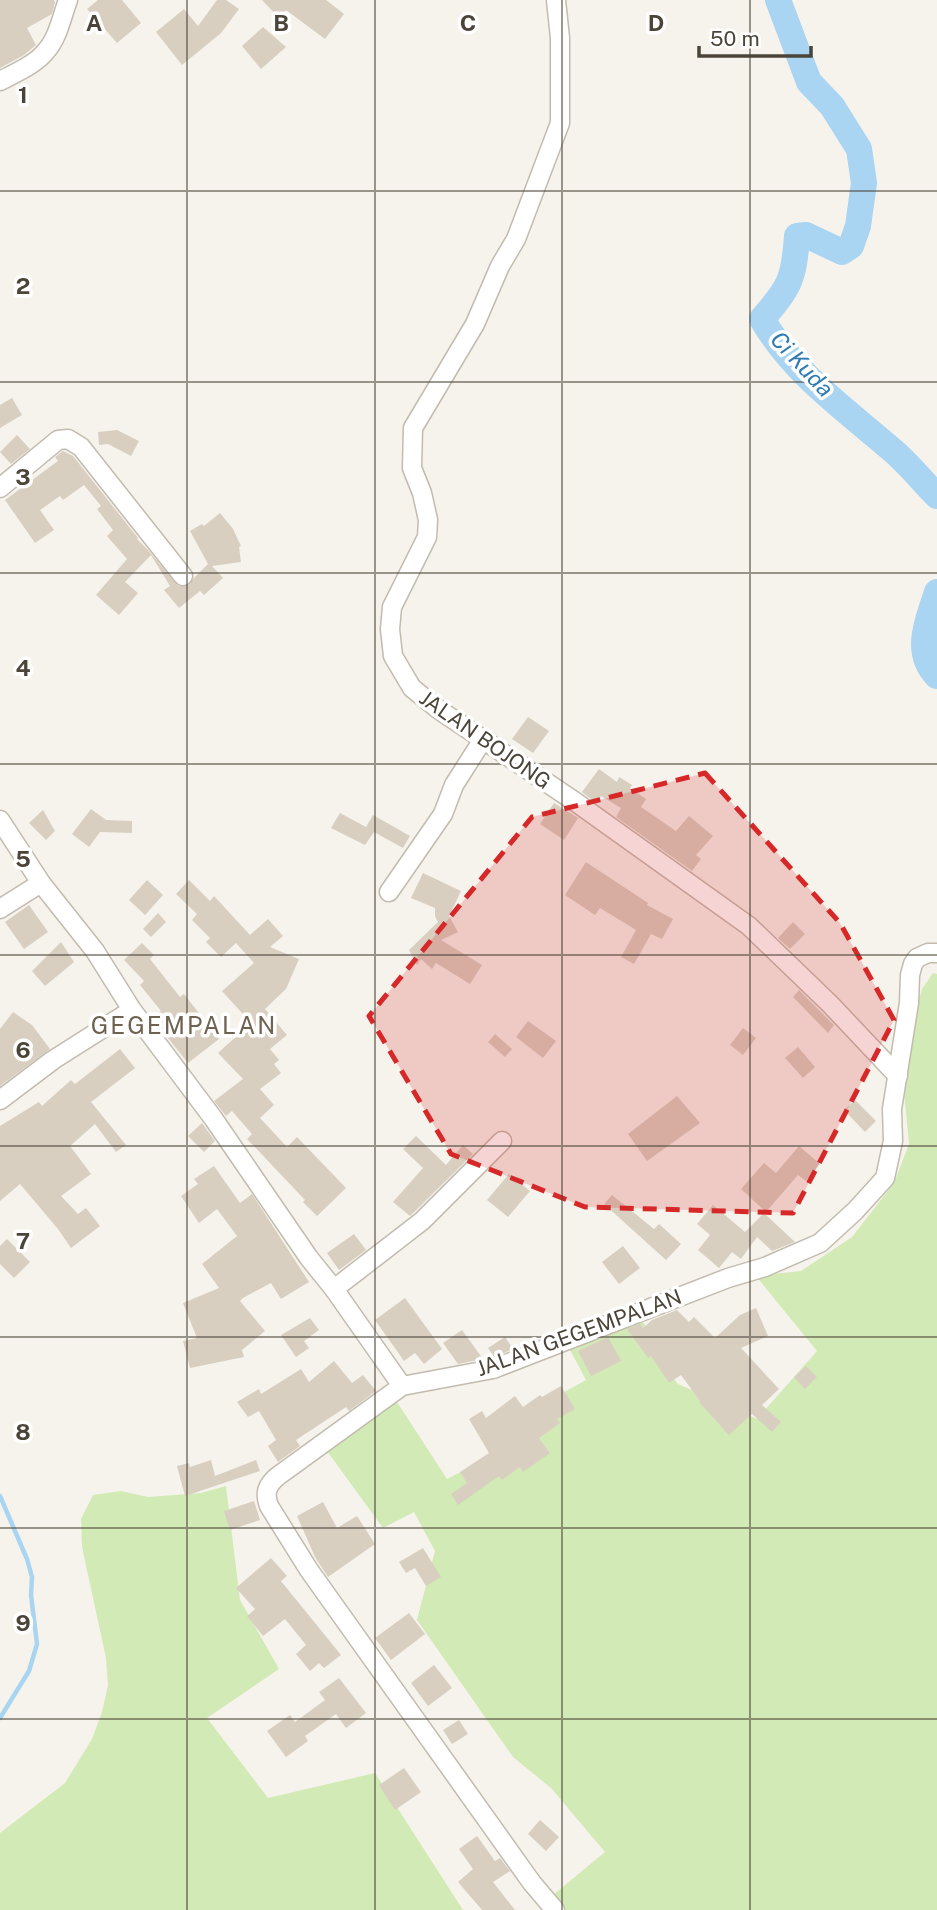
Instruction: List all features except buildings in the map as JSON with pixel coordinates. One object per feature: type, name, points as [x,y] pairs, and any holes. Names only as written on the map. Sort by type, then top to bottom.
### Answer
[{"type":"street","points":[[0,81],[29,65],[47,51],[68,0]]},
{"type":"street","name":"JALAN BOJONG","points":[[556,0],[560,38],[560,124],[516,239],[500,266],[475,324],[413,429],[412,468],[422,493],[428,520],[427,537],[392,607],[390,629],[393,656],[412,688],[482,741],[577,803],[749,926],[830,1004],[898,1076]]},
{"type":"street","points":[[0,488],[58,440],[72,440],[81,447],[183,576]]},
{"type":"street","points":[[389,892],[443,814],[454,785],[482,741]]},
{"type":"street","points":[[0,820],[41,883],[95,951],[132,1010],[213,1118],[309,1258],[402,1386],[278,1476],[265,1496],[309,1570],[524,1872],[555,1910]]},
{"type":"street","points":[[0,909],[41,883]]},
{"type":"street","name":"JALAN GEGEMPALAN","points":[[402,1386],[493,1369],[728,1278],[765,1267],[820,1243],[855,1211],[885,1178],[893,1141],[892,1110],[913,964],[933,953]]},
{"type":"street","points":[[0,1100],[53,1060],[132,1010]]},
{"type":"street","points":[[334,1289],[422,1221],[502,1141]]},
{"type":"highlighted area","points":[[705,773],[840,923],[894,1020],[793,1213],[585,1207],[451,1154],[369,1016],[532,817]]},
{"type":"green space","points":[[933,973],[937,974],[937,1910],[566,1910],[553,1895],[605,1852],[551,1788],[513,1757],[417,1620],[435,1551],[414,1512],[383,1528],[327,1451],[397,1402],[447,1479],[507,1448],[543,1404],[586,1380],[569,1348],[642,1321],[669,1356],[661,1362],[678,1384],[757,1419],[817,1351],[756,1276],[801,1271],[852,1237],[894,1183],[909,1144],[903,1081],[913,1024],[922,989]]},
{"type":"green space","points":[[226,1486],[240,1600],[279,1669],[207,1718],[268,1798],[375,1773],[463,1910],[0,1910],[0,1833],[65,1783],[92,1739],[102,1712],[108,1685],[106,1658],[82,1547],[81,1519],[93,1495],[121,1491],[148,1497],[201,1493]]},
{"type":"waterway","name":"Ci Kuda","points":[[778,0],[809,82],[832,106],[859,149],[864,183],[858,226],[851,246],[842,252],[806,235],[797,236],[789,282],[762,319],[774,338],[804,373],[897,454],[937,496]]},
{"type":"waterway","name":"Ci Kuda","points":[[937,592],[924,646],[930,667],[937,676]]},
{"type":"waterway","points":[[0,1496],[32,1577],[31,1595],[37,1644],[29,1671],[0,1718]]},
{"type":"district","name":"GEGEMPALAN","points":[[184,1026]]}]
